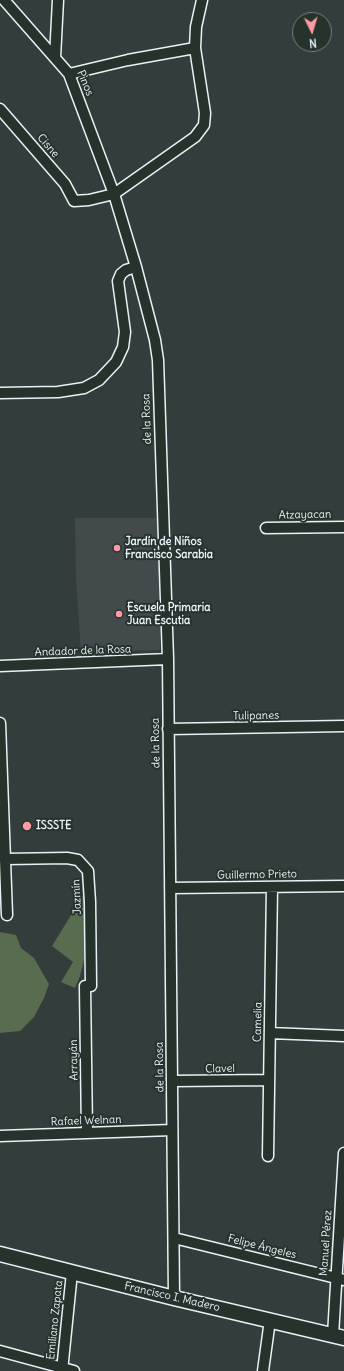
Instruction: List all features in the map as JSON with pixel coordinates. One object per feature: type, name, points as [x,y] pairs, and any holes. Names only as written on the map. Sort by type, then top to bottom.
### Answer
[{"type":"street","name":"Pinos","points":[[4,0],[69,74],[114,194]]},
{"type":"street","points":[[55,58],[58,0]]},
{"type":"street","points":[[114,194],[195,138],[204,126],[205,113],[195,48],[196,27],[202,0]]},
{"type":"street","points":[[69,74],[128,60],[195,48]]},
{"type":"street","name":"Cisne","points":[[0,109],[65,184],[74,201],[89,200],[114,194]]},
{"type":"street","name":"de la Rosa","points":[[114,194],[136,267],[155,340],[158,360],[168,659],[174,1298]]},
{"type":"street","points":[[0,393],[58,392],[84,388],[99,380],[116,362],[123,347],[125,332],[118,281],[121,274],[126,270],[136,267]]},
{"type":"street","name":"Atzayacan","points":[[266,528],[344,526]]},
{"type":"street","name":"Andador de la Rosa","points":[[0,666],[168,659]]},
{"type":"street","points":[[0,723],[7,915]]},
{"type":"street","name":"Tulipanes","points":[[168,729],[344,726]]},
{"type":"street","name":"Jazmín","points":[[5,859],[67,858],[78,860],[88,871],[90,902],[88,986]]},
{"type":"street","name":"Guillermo Prieto","points":[[170,888],[344,886]]},
{"type":"street","name":"Camelia","points":[[268,1156],[272,887]]},
{"type":"street","name":"Arrayán","points":[[87,1133],[88,986]]},
{"type":"street","points":[[270,1033],[344,1036]]},
{"type":"street","name":"Clavel","points":[[172,1081],[269,1080]]},
{"type":"street","name":"Rafael Welnan","points":[[0,1136],[172,1130]]},
{"type":"street","name":"Manuel Pérez","points":[[338,1336],[344,1153]]},
{"type":"street","name":"Felipe Ángeles","points":[[174,1238],[340,1279]]},
{"type":"street","name":"Francisco I. Madero","points":[[0,1254],[174,1298],[338,1336]]},
{"type":"street","name":"Emiliano Zapata","points":[[62,1370],[72,1272]]},
{"type":"street","points":[[264,1371],[270,1320]]},
{"type":"street","points":[[0,1351],[62,1370],[74,1371]]},
{"type":"shaded area","points":[[75,518],[159,518],[160,650],[81,652],[76,579]]},
{"type":"green space","points":[[87,889],[84,960],[75,988],[61,982],[73,962],[52,946]]},
{"type":"green space","points":[[0,932],[16,935],[21,948],[34,958],[49,984],[44,998],[34,1017],[20,1031],[0,1033]]},
{"type":"place","name":"Jardín de Niños Francisco Sarabia","points":[[117,548]]},
{"type":"place","name":"Escuela Primaria Juan Escutia","points":[[119,614]]},
{"type":"place","name":"ISSSTE","points":[[27,826]]}]
